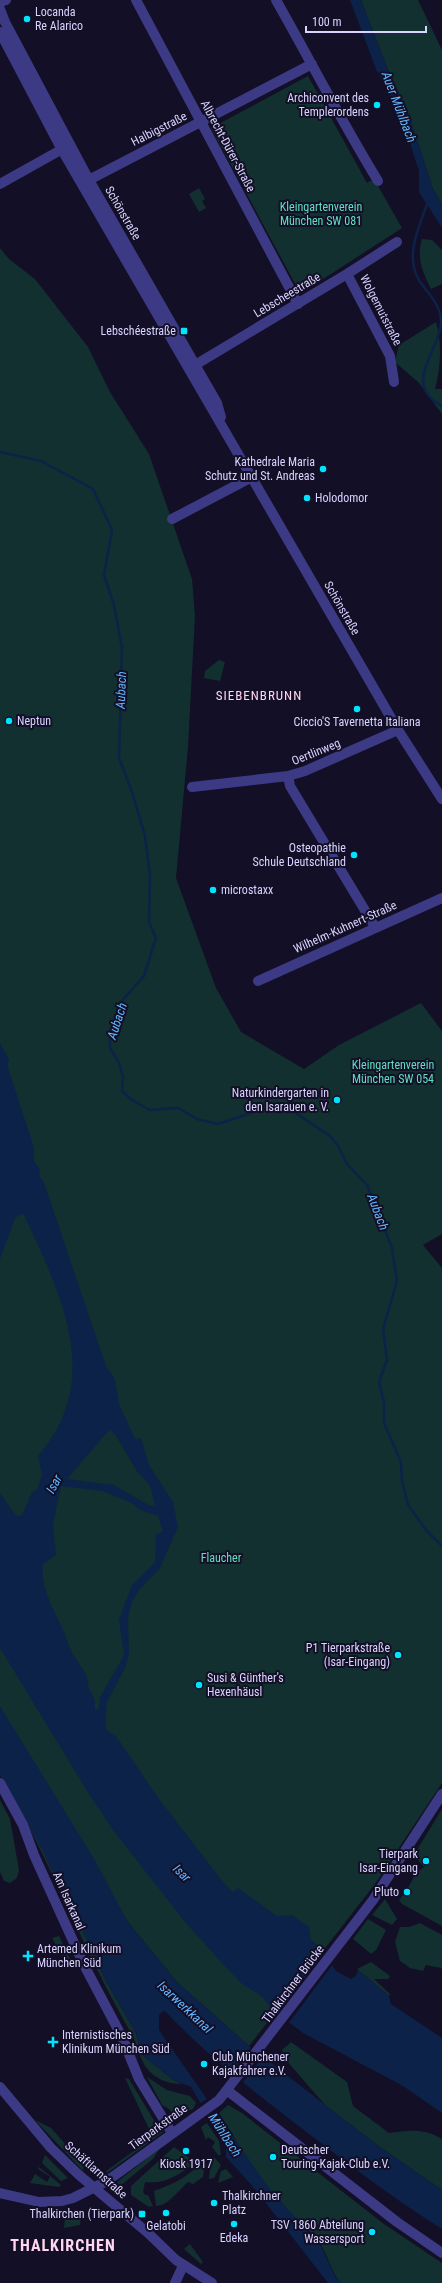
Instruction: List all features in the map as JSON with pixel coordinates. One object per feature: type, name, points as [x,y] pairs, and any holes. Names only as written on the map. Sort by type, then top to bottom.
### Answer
[{"type":"street","points":[[0,2],[6,0]]},
{"type":"street","name":"Albrecht-Dürer-Straße","points":[[136,0],[200,123],[298,304]]},
{"type":"street","points":[[276,0],[344,124],[378,181]]},
{"type":"street","name":"Schönstraße","points":[[0,9],[66,148]]},
{"type":"street","name":"Schönstraße","points":[[0,32],[192,367],[217,403],[224,428],[252,477],[398,730],[442,799]]},
{"type":"street","name":"Halbigstraße","points":[[85,182],[312,64]]},
{"type":"street","points":[[0,184],[66,148]]},
{"type":"street","name":"Lebscheestraße","points":[[192,367],[398,242]]},
{"type":"street","name":"Wolgemutstraße","points":[[347,274],[390,356],[394,382]]},
{"type":"street","points":[[172,519],[252,477]]},
{"type":"street","name":"Oertlinweg","points":[[192,787],[288,776],[325,764],[398,730]]},
{"type":"street","points":[[288,776],[290,786],[375,927]]},
{"type":"street","name":"Wilhelm-Kuhnert-Straße","points":[[258,981],[442,898]]},
{"type":"street","name":"Am Isarkanal","points":[[0,1784],[23,1825],[34,1855],[84,1965],[122,2037],[139,2079],[172,2133]]},
{"type":"street","name":"Thalkirchner Brücke","points":[[231,2087],[373,1900],[442,1794]]},
{"type":"street","name":"Schäftlarnstraße","points":[[0,2087],[51,2148],[148,2233],[183,2266],[212,2283]]},
{"type":"street","points":[[231,2087],[397,2222],[442,2253]]},
{"type":"street","name":"Tierparkstraße","points":[[0,2193],[26,2201],[51,2203],[73,2198],[107,2181],[219,2100],[231,2087]]},
{"type":"street","points":[[175,2283],[183,2266]]},
{"type":"green space","points":[[361,0],[418,0],[442,50],[442,204],[433,189],[409,116],[386,65]]},
{"type":"green space","name":"Kleingartenverein München SW 081","points":[[308,76],[367,183],[374,179],[402,228],[303,292],[299,291],[211,128]]},
{"type":"green space","points":[[199,188],[205,199],[202,201],[206,208],[199,212],[189,194]]},
{"type":"green space","points":[[422,239],[432,240],[442,250],[442,284],[431,289],[421,265],[420,246]]},
{"type":"green space","name":"Flaucher","points":[[0,248],[9,259],[35,279],[88,347],[110,392],[149,454],[192,579],[195,616],[188,747],[176,878],[216,988],[241,1032],[304,1069],[339,1045],[421,1003],[442,1031],[442,1234],[423,1245],[442,1268],[442,1783],[375,1884],[249,2046],[177,1982],[127,1921],[104,1880],[94,1954],[106,1981],[136,2033],[141,2054],[172,2079],[182,2084],[160,2079],[152,2074],[146,2067],[35,1839],[0,1775]]},
{"type":"green space","points":[[436,322],[440,355],[439,372],[435,389],[442,389],[442,414],[419,383],[395,362],[399,345]]},
{"type":"green space","points":[[219,660],[225,662],[220,681],[204,678],[205,671]]},
{"type":"green space","points":[[0,1800],[10,1819],[19,1870],[17,1878],[10,1883],[4,1881],[0,1872]]},
{"type":"green space","points":[[442,1809],[442,1926],[402,1904],[399,1900],[403,1895],[408,1894],[408,1888],[416,1873],[424,1867],[415,1857],[415,1853]]},
{"type":"green space","points":[[385,1899],[397,1919],[392,1925],[372,1915]]},
{"type":"green space","points":[[368,1919],[386,1930],[376,1950],[371,1954],[353,1939]]},
{"type":"green space","points":[[420,1923],[442,1935],[442,1970],[441,1968],[426,1965],[423,1971],[410,1968],[400,1961],[395,1942],[400,1927],[409,1927]]},
{"type":"green space","points":[[59,1936],[72,1963],[69,1968],[52,1938]]},
{"type":"green space","points":[[371,1962],[390,1976],[388,1979],[374,1979],[390,1994],[389,1996],[357,1969]]},
{"type":"green space","points":[[291,2042],[347,2082],[353,2106],[389,2133],[423,2131],[436,2135],[442,2139],[442,2190],[377,2145],[325,2105],[286,2060],[282,2050]]},
{"type":"green space","points":[[147,2077],[167,2090],[190,2096],[196,2103],[193,2109],[174,2116],[169,2109],[162,2105]]},
{"type":"green space","points":[[125,2078],[129,2079],[155,2122],[155,2127],[150,2131]]},
{"type":"green space","points":[[228,2105],[242,2113],[384,2224],[442,2263],[442,2283],[341,2283],[321,2245],[276,2197],[258,2174],[234,2138],[219,2113]]},
{"type":"green space","points":[[35,2120],[51,2128],[84,2165],[83,2171]]},
{"type":"green space","points":[[207,2123],[219,2141],[221,2155],[218,2155],[212,2147],[215,2142],[208,2137],[206,2140],[201,2127]]},
{"type":"green space","points":[[164,2129],[162,2133],[107,2173],[106,2171]]},
{"type":"green space","points":[[174,2147],[195,2162],[172,2178],[159,2182],[145,2182],[143,2192],[145,2195],[148,2195],[153,2206],[149,2207],[131,2195],[131,2186]]},
{"type":"green space","points":[[160,2148],[153,2159],[120,2186],[117,2182]]},
{"type":"green space","points":[[45,2155],[68,2178],[61,2181],[42,2163]]},
{"type":"green space","points":[[206,2157],[203,2177],[193,2184],[188,2182],[169,2201],[156,2206],[154,2191],[189,2174]]},
{"type":"green space","points":[[214,2157],[221,2165],[214,2178],[209,2179],[210,2167]]},
{"type":"green space","points":[[39,2167],[61,2185],[59,2187],[30,2183],[35,2174],[47,2182],[50,2177],[38,2169]]},
{"type":"green space","points":[[226,2169],[233,2177],[218,2183],[221,2171]]},
{"type":"green space","points":[[81,2214],[80,2225],[64,2228],[65,2218]]},
{"type":"green space","points":[[190,2244],[203,2262],[201,2264],[184,2249]]},
{"type":"water","name":"Auer Mühlbach","points":[[350,0],[361,0],[386,65],[409,116],[433,189],[442,204],[442,228],[419,192],[419,171],[408,137],[390,95],[376,69]]},
{"type":"water","name":"Isar","points":[[0,1043],[9,1060],[7,1065],[34,1148],[34,1161],[39,1168],[40,1178],[43,1180],[106,1366],[115,1379],[119,1404],[135,1439],[141,1438],[149,1465],[173,1502],[178,1527],[160,1568],[140,1589],[132,1602],[128,1617],[129,1654],[125,1668],[107,1702],[105,1720],[106,1730],[116,1736],[159,1799],[223,1882],[233,1892],[238,1888],[277,1916],[292,1915],[309,1927],[311,1940],[321,1948],[336,1971],[351,1979],[356,1976],[358,1970],[389,1996],[391,2004],[442,2038],[442,2113],[403,2086],[303,2033],[271,2009],[263,1997],[242,1984],[221,1962],[185,1922],[113,1830],[87,1791],[0,1648],[0,1493],[16,1516],[22,1515],[32,1492],[37,1490],[42,1475],[38,1456],[58,1426],[69,1396],[72,1366],[70,1335],[62,1304],[23,1213],[15,1218],[0,1259]],"holes":[[[109,1430],[115,1434],[138,1473],[150,1485],[155,1506],[149,1505],[114,1485],[67,1479]],[[61,1486],[102,1491],[132,1503],[140,1510],[158,1516],[163,1532],[156,1534],[155,1562],[132,1585],[125,1603],[119,1620],[124,1655],[100,1697],[99,1708],[95,1710],[95,1700],[88,1687],[85,1672],[72,1653],[44,1586],[43,1564],[56,1555],[53,1525]]]},
{"type":"water","points":[[0,1706],[96,1862],[127,1921],[177,1982],[249,2046],[377,2145],[442,2190],[442,2229],[376,2184],[274,2107],[236,2077],[182,2029],[165,2011],[162,2012],[159,2015],[159,2030],[268,2187],[321,2246],[335,2276],[341,2283],[328,2283],[254,2188],[226,2157],[226,2146],[191,2087],[172,2079],[141,2054],[136,2033],[106,1981],[67,1898],[63,1897],[44,1853],[0,1775]]},
{"type":"pier","points":[[325,1951],[333,1964],[288,2024],[276,2015]]},
{"type":"pier","points":[[252,2046],[264,2055],[241,2085],[229,2076]]},
{"type":"pier","points":[[210,2097],[220,2112],[209,2120],[199,2104]]},
{"type":"waterway","points":[[428,201],[415,240],[413,261],[419,280],[436,303],[440,314],[441,320],[439,332],[423,377],[424,387],[430,397],[442,406]]},
{"type":"waterway","name":"Aubach","points":[[0,452],[41,461],[93,489],[112,530],[104,575],[114,605],[122,648],[119,758],[132,792],[145,836],[150,875],[149,922],[156,938],[144,976],[120,1003],[110,1037],[110,1048],[119,1063],[123,1076],[122,1091],[132,1100],[150,1110],[178,1108],[197,1119],[218,1124],[281,1103],[330,1136],[338,1146],[347,1164],[367,1185],[392,1248],[397,1281],[383,1329],[387,1360],[379,1382],[384,1402],[384,1423],[401,1462],[402,1481],[408,1505],[427,1531],[442,1546]]},
{"type":"place","name":"Locanda Re Alarico","points":[[27,19]]},
{"type":"place","name":"Archiconvent des Templerordens","points":[[377,105]]},
{"type":"place","name":"Lebschéestraße","points":[[184,331]]},
{"type":"place","name":"Kathedrale Maria Schutz und St. Andreas","points":[[323,469]]},
{"type":"place","name":"Holodomor","points":[[307,498]]},
{"type":"place","name":"Ciccio'S Tavernetta Italiana","points":[[357,709]]},
{"type":"place","name":"Neptun","points":[[9,721]]},
{"type":"place","name":"Osteopathie Schule Deutschland","points":[[354,855]]},
{"type":"place","name":"microstaxx","points":[[213,890]]},
{"type":"place","name":"Naturkindergarten in den Isarauen e. V.","points":[[337,1100]]},
{"type":"place","name":"P1 Tierparkstraße (Isar-Eingang)","points":[[398,1655]]},
{"type":"place","name":"Susi & Günther's Hexenhäusl","points":[[199,1685]]},
{"type":"place","name":"Tierpark Isar-Eingang","points":[[426,1861]]},
{"type":"place","name":"Pluto","points":[[407,1892]]},
{"type":"place","name":"Artemed Klinikum München Süd","points":[[28,1956]]},
{"type":"place","name":"Internistisches Klinikum München Süd","points":[[53,2042]]},
{"type":"place","name":"Club Münchener Kajakfahrer e.V.","points":[[204,2064]]},
{"type":"place","name":"Kiosk 1917","points":[[186,2151]]},
{"type":"place","name":"Deutscher Touring-Kajak-Club e.V.","points":[[273,2157]]},
{"type":"place","name":"Thalkirchner Platz","points":[[214,2203]]},
{"type":"place","name":"Gelatobi","points":[[166,2213]]},
{"type":"place","name":"Thalkirchen (Tierpark)","points":[[142,2214]]},
{"type":"place","name":"Edeka","points":[[234,2224]]},
{"type":"place","name":"TSV 1860 Abteilung Wassersport","points":[[372,2232]]},
{"type":"district","name":"SIEBENBRUNN","points":[[259,695]]},
{"type":"district","name":"THALKIRCHEN","points":[[63,2245]]},
{"type":"park label","name":"Kleingartenverein München SW 054","points":[[393,1072]]},
{"type":"water label","name":"Isarwerkkanal","points":[[185,2007]]},
{"type":"water label","name":"Mühlbach","points":[[225,2135]]}]
